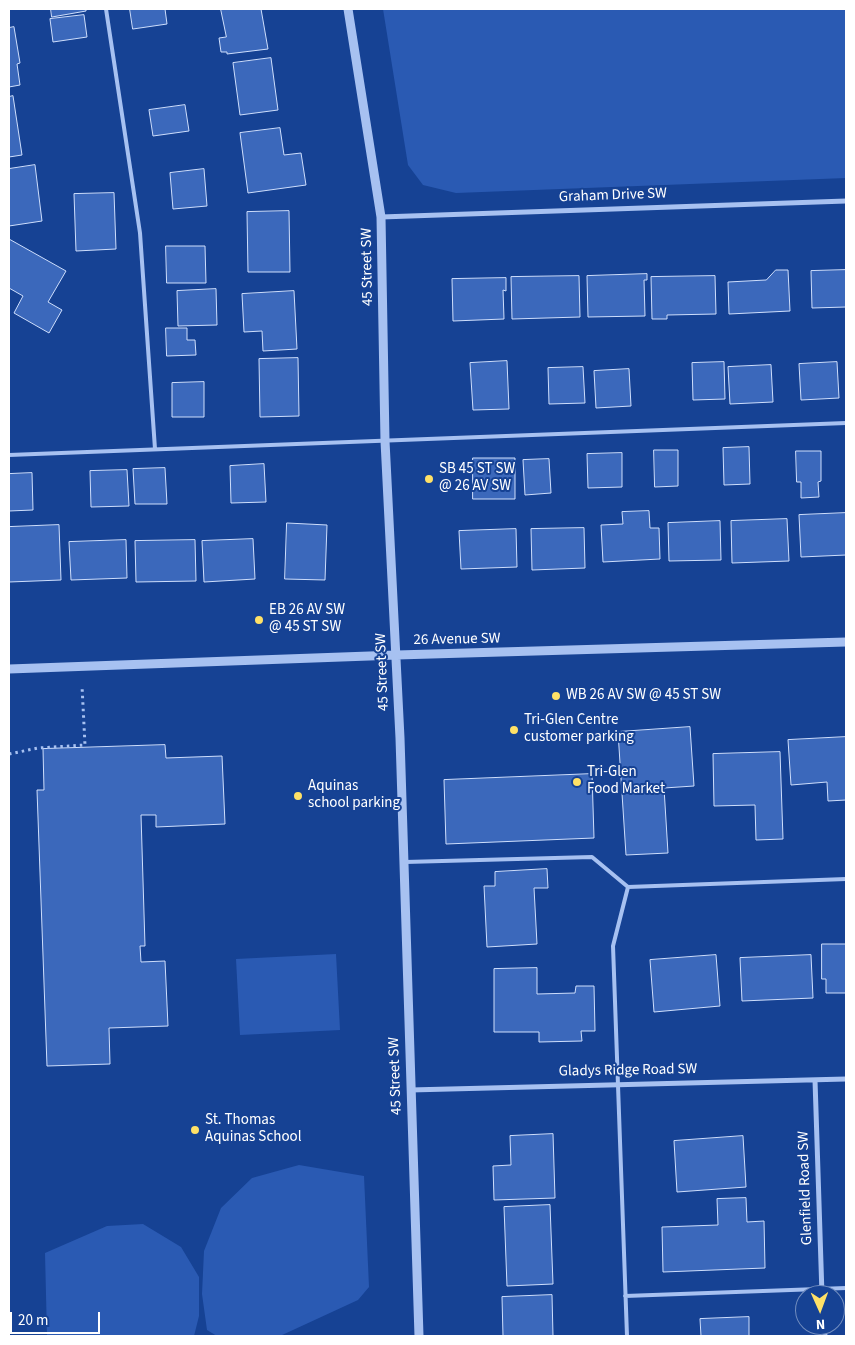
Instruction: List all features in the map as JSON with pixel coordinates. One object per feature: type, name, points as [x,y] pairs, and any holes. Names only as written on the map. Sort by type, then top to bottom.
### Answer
[{"type":"street","name":"45 Street SW","points":[[348,9],[380,217],[386,441],[405,862],[410,1090],[419,1336]]},
{"type":"street","name":"Graham Drive SW","points":[[380,217],[846,201]]},
{"type":"street","name":"26 Avenue SW","points":[[9,669],[846,642]]},
{"type":"street","name":"Gladys Ridge Road SW","points":[[410,1090],[846,1079]]},
{"type":"street","name":"Glenfield Road SW","points":[[815,1080],[822,1285]]},
{"type":"lane","points":[[106,9],[140,232],[155,449]]},
{"type":"lane","points":[[9,455],[846,423]]},
{"type":"lane","points":[[405,862],[592,857],[628,887],[846,879]]},
{"type":"lane","points":[[627,1336],[613,946],[628,887]]},
{"type":"lane","points":[[625,1296],[795,1293]]},
{"type":"path","points":[[9,754],[38,748],[85,745],[81,666]]},
{"type":"shaded area","points":[[383,9],[846,9],[846,178],[456,193],[423,185],[408,165]]},
{"type":"shaded area","points":[[336,954],[340,1030],[240,1035],[236,959]]},
{"type":"shaded area","points":[[299,1165],[364,1176],[369,1287],[358,1300],[280,1336],[217,1336],[207,1330],[202,1294],[204,1251],[221,1208],[252,1178]]},
{"type":"shaded area","points":[[143,1224],[181,1247],[199,1277],[199,1316],[194,1336],[47,1336],[45,1253],[107,1226]]},
{"type":"building","points":[[51,9],[86,9],[86,11],[52,17]]},
{"type":"building","points":[[130,9],[165,9],[167,24],[133,29]]},
{"type":"building","points":[[221,9],[261,9],[268,49],[227,54],[227,52],[221,52],[219,38],[226,37]]},
{"type":"building","points":[[84,15],[87,37],[53,42],[50,19]]},
{"type":"building","points":[[14,27],[20,63],[17,64],[20,85],[9,87],[9,28]]},
{"type":"building","points":[[271,58],[278,110],[240,115],[233,63]]},
{"type":"building","points":[[13,96],[22,155],[9,157],[9,97]]},
{"type":"building","points":[[185,105],[189,131],[153,136],[149,110]]},
{"type":"building","points":[[280,128],[284,155],[301,153],[306,185],[248,193],[240,133]]},
{"type":"building","points":[[35,165],[42,221],[9,226],[9,169]]},
{"type":"building","points":[[204,169],[207,206],[173,209],[170,173]]},
{"type":"building","points":[[114,193],[116,249],[76,251],[74,194]]},
{"type":"building","points":[[289,211],[290,272],[248,272],[247,212]]},
{"type":"building","points":[[9,239],[66,271],[48,302],[62,310],[49,333],[14,313],[23,296],[9,288]]},
{"type":"building","points":[[166,246],[205,246],[206,283],[167,283]]},
{"type":"building","points":[[776,270],[788,270],[790,311],[729,314],[728,282],[766,280]]},
{"type":"building","points":[[846,270],[846,307],[812,308],[811,271]]},
{"type":"building","points":[[647,274],[647,280],[644,280],[645,316],[588,317],[587,276]]},
{"type":"building","points":[[579,276],[580,317],[512,319],[511,277]]},
{"type":"building","points":[[715,276],[716,314],[667,315],[667,319],[652,319],[651,277]]},
{"type":"building","points":[[506,278],[506,291],[503,290],[504,319],[453,321],[452,279]]},
{"type":"building","points":[[216,289],[217,325],[178,326],[177,291]]},
{"type":"building","points":[[294,291],[297,349],[263,351],[262,331],[244,332],[242,294]]},
{"type":"building","points":[[166,328],[187,328],[187,340],[195,340],[196,355],[167,356]]},
{"type":"building","points":[[298,358],[299,416],[260,417],[259,359]]},
{"type":"building","points":[[507,361],[509,409],[473,410],[470,363]]},
{"type":"building","points":[[724,362],[725,399],[693,400],[692,363]]},
{"type":"building","points":[[837,362],[839,398],[801,400],[799,364]]},
{"type":"building","points":[[771,365],[773,402],[730,404],[728,367]]},
{"type":"building","points":[[583,367],[585,403],[549,404],[548,368]]},
{"type":"building","points":[[629,369],[631,406],[596,408],[594,371]]},
{"type":"building","points":[[204,382],[204,417],[172,417],[172,383]]},
{"type":"building","points":[[749,447],[750,484],[724,485],[723,448]]},
{"type":"building","points":[[654,450],[678,450],[678,486],[655,487]]},
{"type":"building","points":[[796,451],[821,451],[821,481],[818,482],[819,497],[801,498],[801,482],[797,482]]},
{"type":"building","points":[[622,453],[622,487],[588,488],[587,454]]},
{"type":"building","points":[[473,458],[515,458],[515,499],[473,499]]},
{"type":"building","points":[[549,459],[551,493],[525,495],[523,460]]},
{"type":"building","points":[[264,464],[266,502],[231,503],[230,466]]},
{"type":"building","points":[[165,468],[167,504],[135,504],[133,469]]},
{"type":"building","points":[[127,470],[129,506],[91,507],[90,471]]},
{"type":"building","points":[[32,473],[33,510],[9,511],[9,474]]},
{"type":"building","points":[[649,511],[650,528],[659,528],[660,559],[603,562],[601,525],[623,524],[622,512]]},
{"type":"building","points":[[846,513],[846,555],[801,557],[799,515]]},
{"type":"building","points":[[787,519],[789,561],[732,563],[731,521]]},
{"type":"building","points":[[720,521],[721,560],[669,561],[668,523]]},
{"type":"building","points":[[287,523],[327,525],[325,580],[285,579]]},
{"type":"building","points":[[59,525],[61,580],[9,582],[9,527]]},
{"type":"building","points":[[584,528],[585,568],[532,570],[531,529]]},
{"type":"building","points":[[516,529],[517,567],[461,569],[459,531]]},
{"type":"building","points":[[253,539],[255,579],[204,582],[202,541]]},
{"type":"building","points":[[126,540],[127,578],[71,580],[69,542]]},
{"type":"building","points":[[195,540],[196,581],[136,582],[135,541]]},
{"type":"building","points":[[690,727],[694,786],[664,788],[668,853],[626,855],[618,732]]},
{"type":"building","points":[[846,737],[846,800],[828,801],[827,782],[791,785],[788,740]]},
{"type":"building","points":[[165,745],[166,758],[222,756],[225,824],[156,827],[156,815],[141,815],[145,946],[140,946],[141,962],[165,961],[168,1026],[109,1028],[110,1064],[47,1066],[37,790],[44,790],[43,749]]},
{"type":"building","points":[[780,752],[783,839],[756,840],[755,805],[714,806],[713,754]]},
{"type":"building","points":[[592,774],[594,838],[446,844],[444,780]]},
{"type":"building","points":[[547,869],[548,888],[534,888],[537,944],[487,947],[484,886],[495,886],[495,872]]},
{"type":"building","points":[[822,944],[846,944],[846,993],[826,993],[826,979],[822,979]]},
{"type":"building","points":[[716,955],[720,1006],[654,1012],[650,960]]},
{"type":"building","points":[[811,955],[813,998],[742,1001],[740,958]]},
{"type":"building","points":[[537,968],[537,994],[575,993],[576,986],[594,986],[595,1031],[581,1031],[582,1041],[539,1042],[539,1032],[494,1032],[494,969]]},
{"type":"building","points":[[553,1134],[555,1198],[494,1200],[493,1166],[511,1165],[510,1136]]},
{"type":"building","points":[[743,1136],[746,1187],[677,1192],[674,1141]]},
{"type":"building","points":[[746,1198],[747,1222],[764,1221],[765,1268],[663,1272],[662,1227],[718,1225],[717,1199]]},
{"type":"building","points":[[550,1205],[553,1284],[507,1286],[504,1207]]},
{"type":"building","points":[[552,1295],[553,1336],[503,1336],[502,1297]]},
{"type":"building","points":[[749,1317],[749,1336],[701,1336],[700,1319]]},
{"type":"place","name":"SB 45 ST SW @ 26 AV SW","points":[[429,479]]},
{"type":"place","name":"EB 26 AV SW @ 45 ST SW","points":[[259,620]]},
{"type":"place","name":"WB 26 AV SW @ 45 ST SW","points":[[556,696]]},
{"type":"place","name":"Tri-Glen Centre customer parking","points":[[514,730]]},
{"type":"place","name":"Tri-Glen Food Market","points":[[577,782]]},
{"type":"place","name":"Aquinas school parking","points":[[298,796]]},
{"type":"place","name":"St. Thomas Aquinas School","points":[[195,1130]]}]
